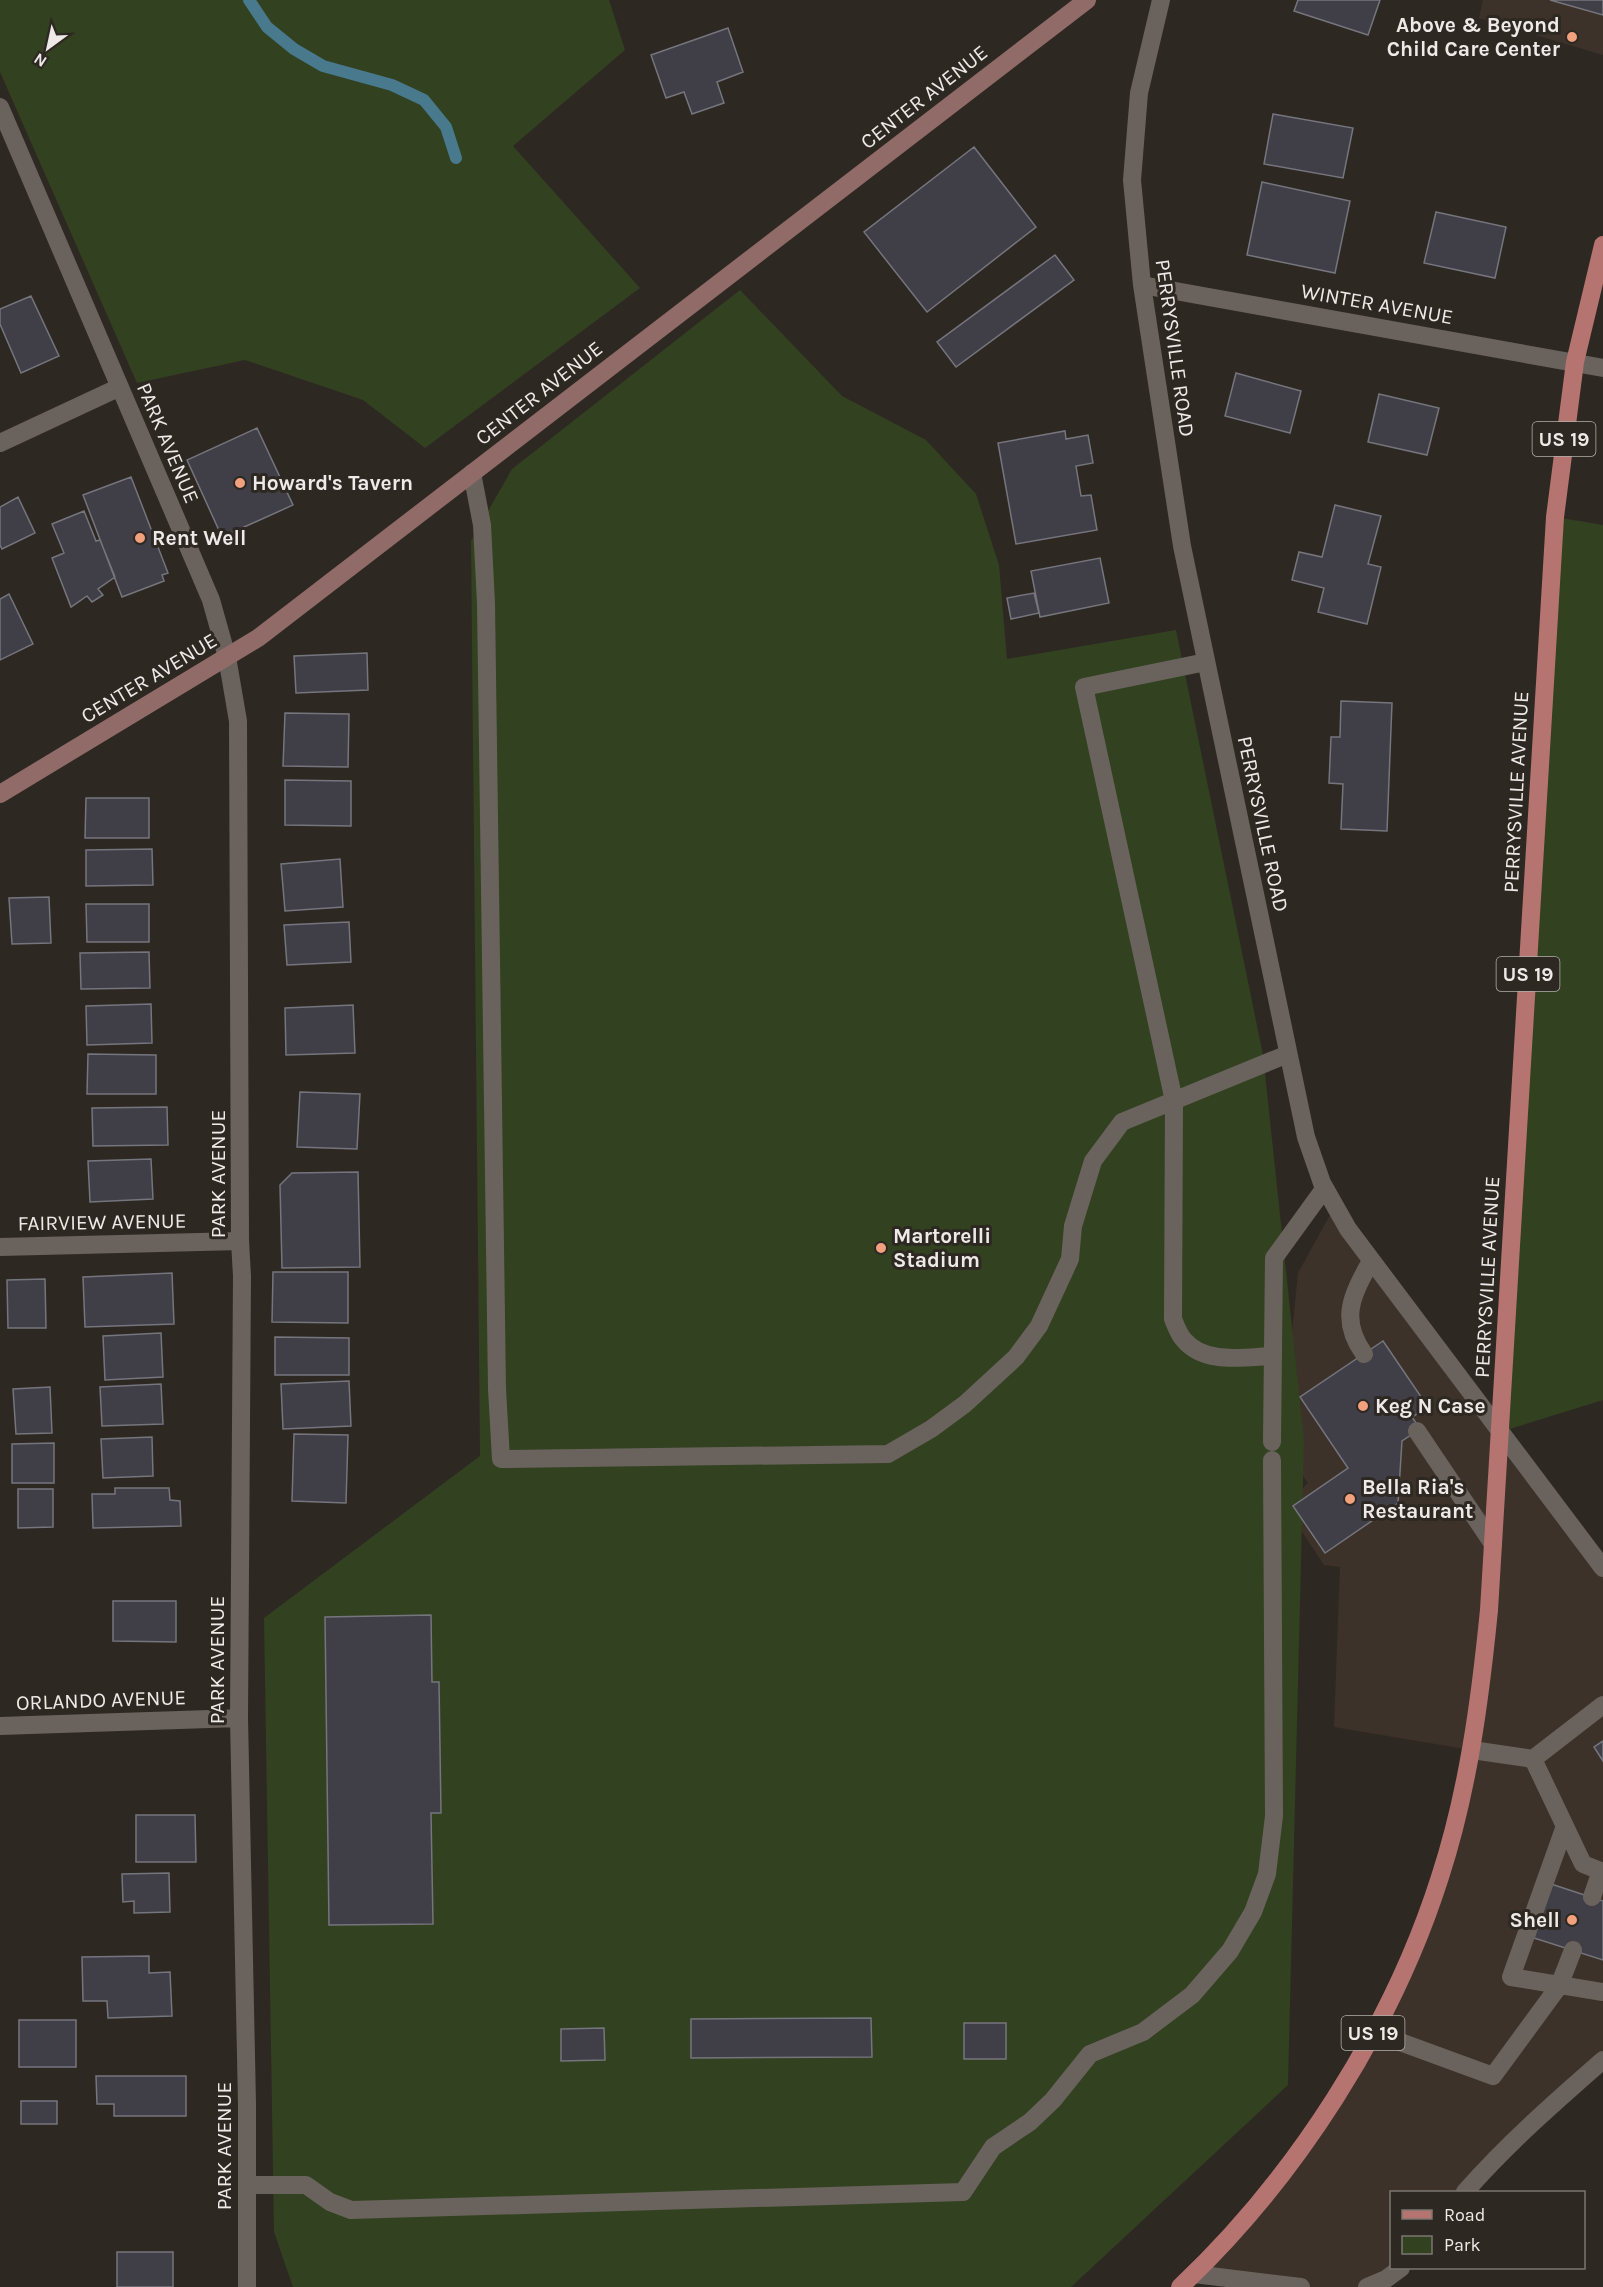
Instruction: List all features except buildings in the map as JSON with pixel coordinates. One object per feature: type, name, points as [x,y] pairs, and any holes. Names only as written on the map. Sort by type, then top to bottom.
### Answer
[{"type":"main road","name":"PERRYSVILLE AVENUE","points":[[1194,2274],[1236,2229],[1281,2174],[1345,2080],[1373,2032],[1399,1981],[1440,1877],[1458,1814],[1472,1750],[1483,1667],[1493,1544],[1555,517],[1575,362],[1603,244]]},
{"type":"main road","name":"US 19","points":[[1180,2287],[1194,2274]]},
{"type":"street","name":"CENTER AVENUE","points":[[0,794],[258,638],[1087,0]]},
{"type":"street","name":"PERRYSVILLE ROAD","points":[[1161,0],[1139,93],[1132,180],[1142,285],[1182,546],[1306,1137],[1324,1189],[1348,1229],[1603,1568]]},
{"type":"street","name":"PARK AVENUE","points":[[0,107],[211,600],[227,657],[238,721],[242,1276],[239,1718],[247,2092],[247,2287]]},
{"type":"street","name":"WINTER AVENUE","points":[[1142,285],[1603,368]]},
{"type":"street","points":[[0,443],[120,387]]},
{"type":"street","points":[[472,473],[482,525],[486,603],[496,1389],[501,1459],[888,1454],[931,1429],[965,1404],[1016,1357],[1039,1326],[1070,1259],[1073,1226],[1094,1161],[1122,1122],[1288,1054]]},
{"type":"street","points":[[1206,662],[1084,687],[1174,1101],[1173,1319],[1184,1340],[1204,1355],[1273,1356]]},
{"type":"street","points":[[1272,1442],[1274,1258],[1324,1189]]},
{"type":"street","name":"FAIRVIEW AVENUE","points":[[0,1247],[240,1241]]},
{"type":"street","points":[[1364,1354],[1354,1340],[1349,1322],[1350,1306],[1355,1288],[1371,1261]]},
{"type":"street","points":[[1417,1431],[1493,1544]]},
{"type":"street","points":[[247,2185],[306,2185],[330,2202],[351,2210],[963,2192],[993,2147],[1029,2122],[1053,2100],[1090,2054],[1143,2032],[1192,1995],[1230,1951],[1253,1912],[1267,1874],[1274,1816],[1272,1460]]},
{"type":"street","points":[[1472,1750],[1533,1759],[1603,1705]]},
{"type":"street","name":"ORLANDO AVENUE","points":[[0,1726],[239,1718]]},
{"type":"street","points":[[1533,1759],[1583,1864],[1602,1872],[1592,1898]]},
{"type":"street","points":[[1565,1826],[1511,1977],[1603,1992]]},
{"type":"street","points":[[1373,2032],[1493,2076],[1559,1986],[1573,1950]]},
{"type":"street","points":[[1467,2191],[1528,2127],[1603,2060]]},
{"type":"street","points":[[1367,2287],[1386,2279],[1400,2269]]},
{"type":"street","points":[[1194,2274],[1300,2287]]},
{"type":"shaded area","name":"Above & Beyond Child Care Center","points":[[1483,0],[1603,0],[1603,55],[1479,18]]},
{"type":"shaded area","points":[[1335,1206],[1603,1568],[1603,2060],[1466,2191],[1390,2191],[1391,2269],[1367,2287],[1301,2287],[1194,2274],[1275,2182],[1399,1981],[1471,1750],[1334,1727],[1340,1567],[1324,1565],[1285,1506],[1308,1483],[1281,1444],[1298,1273]]},
{"type":"green space","points":[[0,0],[609,0],[625,50],[513,146],[640,288],[425,448],[363,400],[245,360],[137,383],[0,72]]},
{"type":"green space","name":"Martorelli Stadium","points":[[740,290],[842,396],[926,440],[976,494],[999,565],[1007,659],[1176,630],[1263,1055],[1304,1440],[1288,2085],[1071,2287],[293,2287],[274,2232],[264,1618],[480,1456],[471,541],[512,469]]},
{"type":"green space","points":[[1555,517],[1603,525],[1603,1400],[1500,1432]]},
{"type":"waterway","points":[[249,0],[267,27],[294,49],[323,66],[392,85],[424,100],[446,127],[456,158]]},
{"type":"place","name":"Above & Beyond Child Care Center","points":[[1572,37]]},
{"type":"place","name":"Howard's Tavern","points":[[240,483]]},
{"type":"place","name":"Rent Well","points":[[140,538]]},
{"type":"place","name":"Martorelli Stadium","points":[[881,1248]]},
{"type":"place","name":"Keg N Case","points":[[1363,1406]]},
{"type":"place","name":"Bella Ria's Restaurant","points":[[1350,1499]]},
{"type":"place","name":"Shell","points":[[1572,1920]]}]
